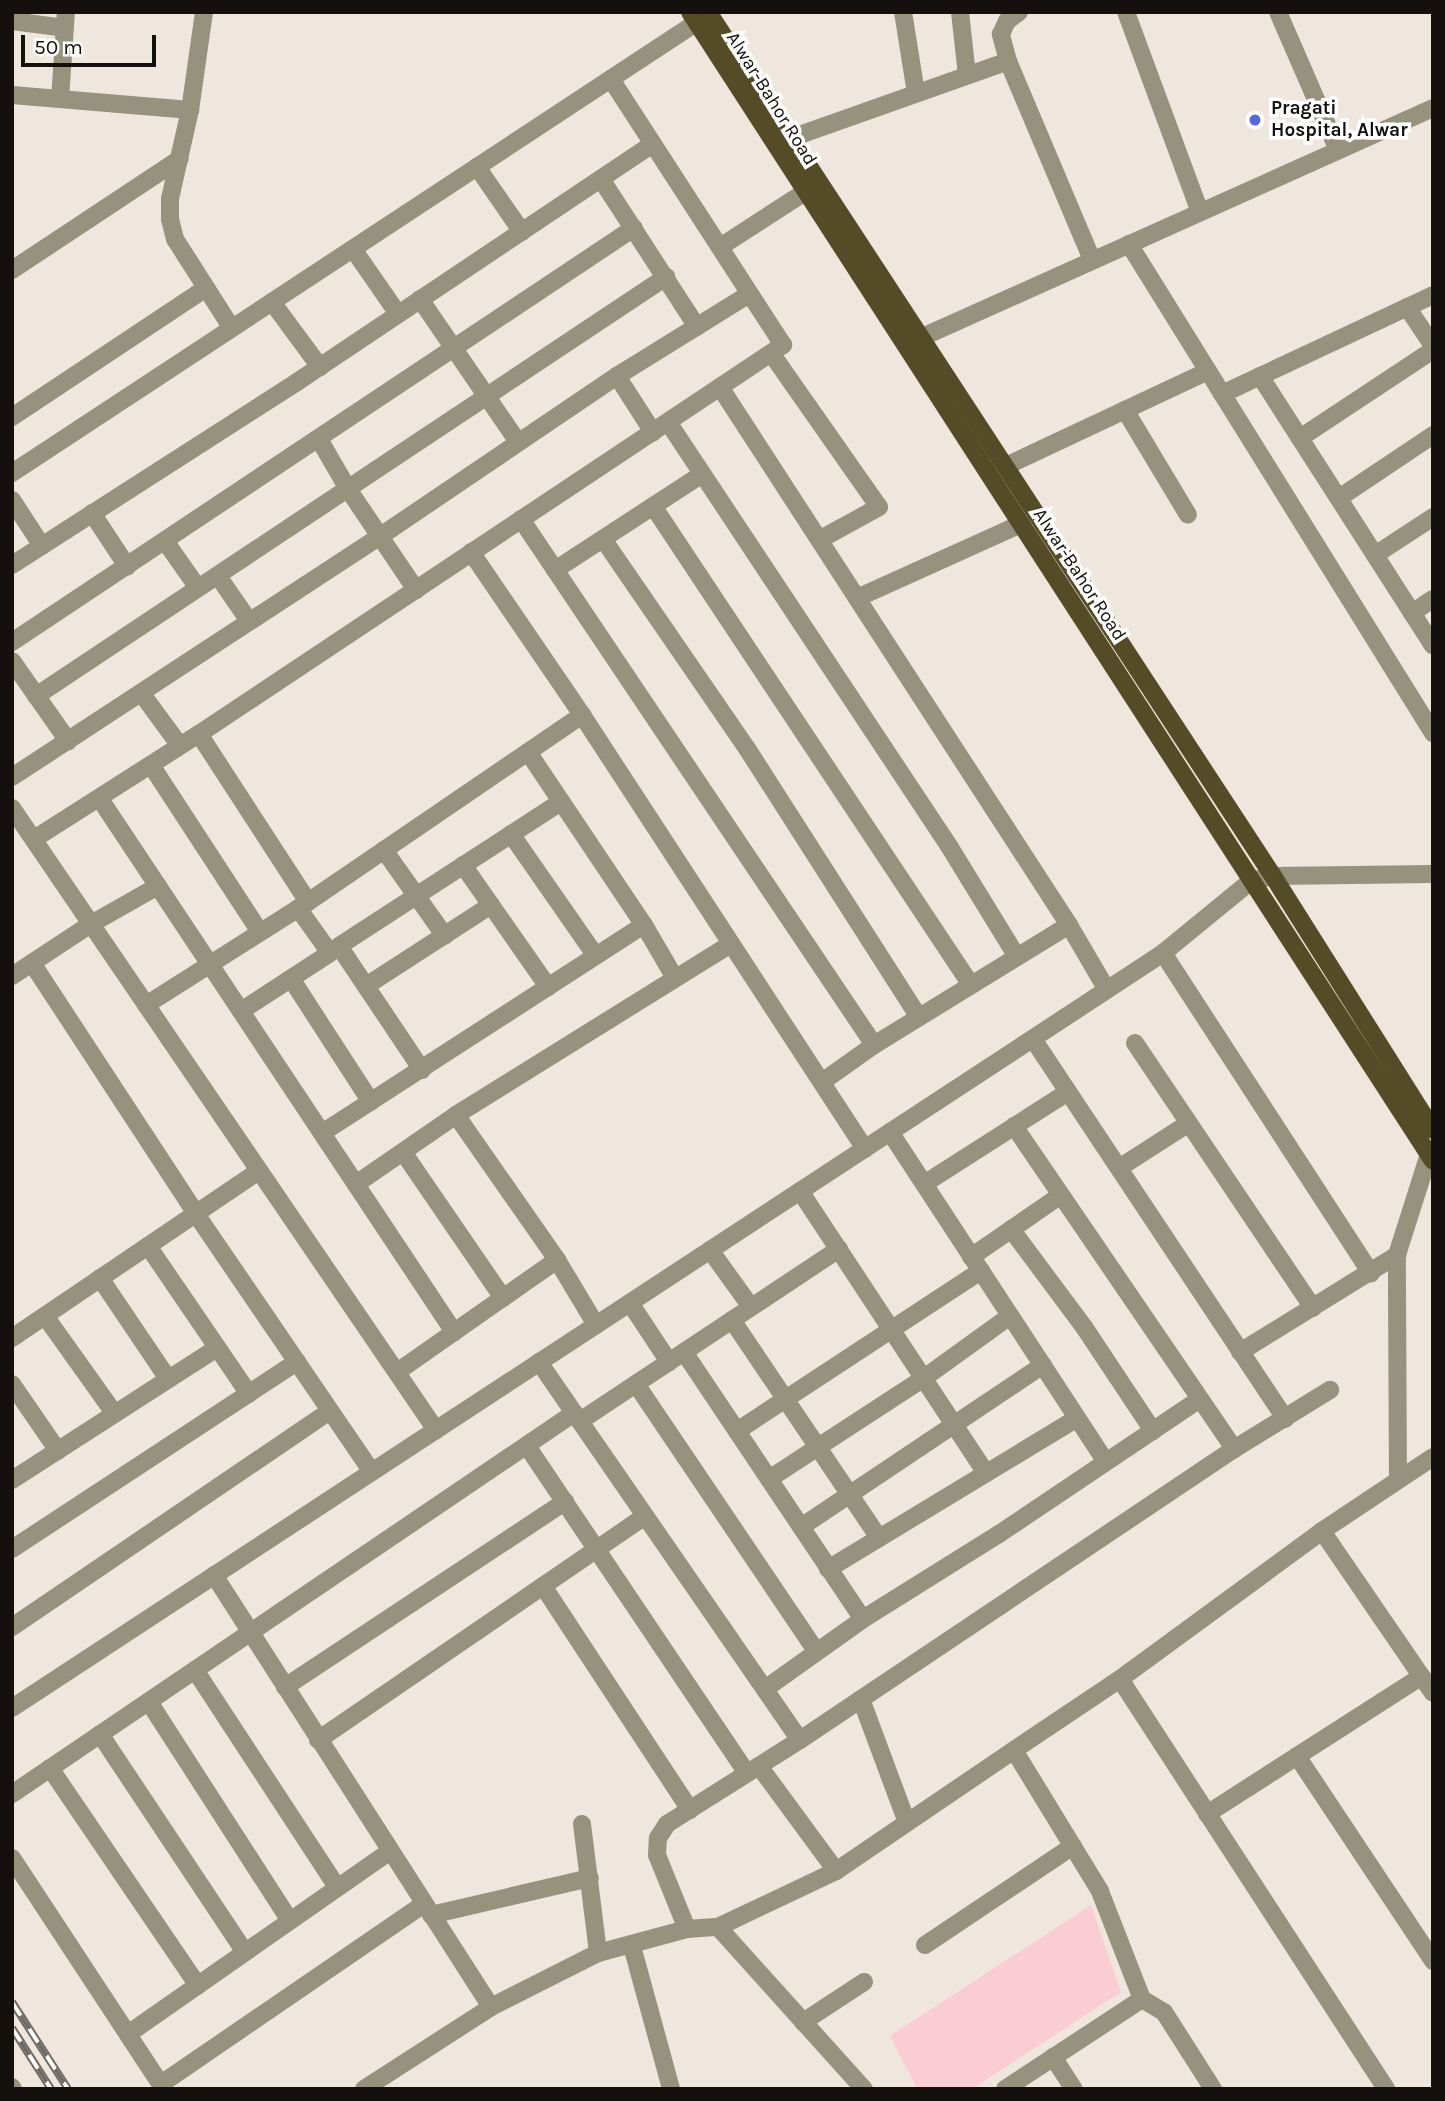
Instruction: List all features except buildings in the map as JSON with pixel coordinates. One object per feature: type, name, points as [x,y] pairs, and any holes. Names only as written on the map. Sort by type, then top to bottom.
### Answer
[{"type":"main road","name":"Alwar-Bahor Road","points":[[701,15],[791,138],[1273,876],[1433,1130]]},
{"type":"main road","name":"Alwar-Bahor Road","points":[[701,15],[805,192],[1431,1157]]},
{"type":"street","points":[[204,12],[190,110],[170,199],[170,219],[175,239],[231,327]]},
{"type":"street","points":[[903,12],[916,93]]},
{"type":"street","points":[[960,12],[967,75]]},
{"type":"street","points":[[1019,12],[1007,21],[1001,34],[1008,61],[1092,260]]},
{"type":"street","points":[[1126,12],[1200,212]]},
{"type":"street","points":[[1278,12],[1338,150]]},
{"type":"street","points":[[12,473],[611,79],[701,15]]},
{"type":"street","points":[[12,22],[65,20],[60,99]]},
{"type":"street","points":[[791,138],[1008,61]]},
{"type":"street","points":[[34,839],[199,734],[783,345],[611,79]]},
{"type":"street","points":[[12,95],[190,110]]},
{"type":"street","points":[[904,346],[1433,108]]},
{"type":"street","points":[[12,565],[320,367],[653,144]]},
{"type":"street","points":[[12,270],[180,159]]},
{"type":"street","points":[[477,167],[522,232]]},
{"type":"street","points":[[601,179],[696,327]]},
{"type":"street","points":[[719,247],[805,192]]},
{"type":"street","points":[[12,642],[634,228]]},
{"type":"street","points":[[1129,244],[1433,733]]},
{"type":"street","points":[[352,249],[398,314]]},
{"type":"street","points":[[36,696],[666,277]]},
{"type":"street","points":[[12,417],[206,288]]},
{"type":"street","points":[[12,776],[142,694],[617,376],[750,294]]},
{"type":"street","points":[[1222,394],[1433,295]]},
{"type":"street","points":[[420,299],[452,350],[519,442]]},
{"type":"street","points":[[272,302],[320,367]]},
{"type":"street","points":[[1300,438],[1433,348],[1407,307]]},
{"type":"street","points":[[771,354],[878,508],[819,540]]},
{"type":"street","points":[[1006,466],[1208,371]]},
{"type":"street","points":[[617,376],[701,475],[949,846],[1017,957]]},
{"type":"street","points":[[1260,376],[1433,645]]},
{"type":"street","points":[[720,387],[1069,925],[1107,990]]},
{"type":"street","points":[[1125,410],[1188,515]]},
{"type":"street","points":[[1339,498],[1433,435]]},
{"type":"street","points":[[319,439],[348,489],[382,535],[416,590]]},
{"type":"street","points":[[555,570],[701,475]]},
{"type":"street","points":[[12,500],[42,546]]},
{"type":"street","points":[[653,506],[971,985]]},
{"type":"street","points":[[92,513],[127,566]]},
{"type":"street","points":[[1375,555],[1433,517]]},
{"type":"street","points":[[521,519],[874,1045]]},
{"type":"street","points":[[857,598],[1021,524]]},
{"type":"street","points":[[603,538],[748,750],[919,1017]]},
{"type":"street","points":[[164,541],[198,588]]},
{"type":"street","points":[[471,552],[582,715],[865,1149]]},
{"type":"street","points":[[218,576],[249,621]]},
{"type":"street","points":[[1412,613],[1433,599]]},
{"type":"street","points":[[12,661],[68,741]]},
{"type":"street","points":[[142,694],[180,746]]},
{"type":"street","points":[[146,1005],[303,905],[582,715]]},
{"type":"street","points":[[199,734],[330,953],[241,1011]]},
{"type":"street","points":[[528,752],[644,925],[676,978]]},
{"type":"street","points":[[151,765],[260,932]]},
{"type":"street","points":[[100,799],[454,1332]]},
{"type":"street","points":[[422,1070],[339,946],[561,802]]},
{"type":"street","points":[[12,808],[436,1430]]},
{"type":"street","points":[[511,834],[595,955]]},
{"type":"street","points":[[384,850],[445,936]]},
{"type":"street","points":[[463,865],[548,987]]},
{"type":"street","points":[[12,1708],[1163,953],[1251,881],[1273,876],[1433,874]]},
{"type":"street","points":[[12,976],[91,924],[158,886]]},
{"type":"street","points":[[366,986],[491,905]]},
{"type":"street","points":[[322,1133],[644,925]]},
{"type":"street","points":[[822,1082],[874,1045],[1069,925]]},
{"type":"street","points":[[356,1184],[456,1115],[732,944]]},
{"type":"street","points":[[1163,953],[1371,1273]]},
{"type":"street","points":[[32,963],[195,1214],[372,1472]]},
{"type":"street","points":[[292,980],[371,1102]]},
{"type":"street","points":[[1032,1039],[1285,1419]]},
{"type":"street","points":[[1135,1042],[1313,1308]]},
{"type":"street","points":[[924,1184],[1068,1092]]},
{"type":"street","points":[[456,1115],[557,1260],[596,1325]]},
{"type":"street","points":[[1118,1168],[1189,1123]]},
{"type":"street","points":[[1014,1126],[1234,1449]]},
{"type":"street","points":[[890,1132],[1105,1461]]},
{"type":"street","points":[[403,1152],[503,1298]]},
{"type":"street","points":[[1398,1480],[1397,1255],[1431,1157]]},
{"type":"street","points":[[12,1338],[259,1171]]},
{"type":"street","points":[[800,1191],[986,1473]]},
{"type":"street","points":[[737,1431],[891,1329],[976,1264],[1011,1229],[1060,1195]]},
{"type":"street","points":[[1011,1229],[1084,1327],[1153,1431]]},
{"type":"street","points":[[148,1246],[248,1394]]},
{"type":"street","points":[[12,1794],[527,1446],[636,1384],[839,1249]]},
{"type":"street","points":[[710,1250],[751,1307]]},
{"type":"street","points":[[1240,1352],[1397,1255]]},
{"type":"street","points":[[397,1372],[557,1260]]},
{"type":"street","points":[[100,1278],[168,1379]]},
{"type":"street","points":[[630,1303],[737,1431],[863,1619]]},
{"type":"street","points":[[45,1316],[115,1414]]},
{"type":"street","points":[[769,1479],[924,1378],[1010,1316]]},
{"type":"street","points":[[733,1320],[879,1538]]},
{"type":"street","points":[[12,1480],[217,1348]]},
{"type":"street","points":[[12,1549],[297,1362]]},
{"type":"street","points":[[539,1362],[800,1740]]},
{"type":"street","points":[[801,1527],[1043,1365]]},
{"type":"street","points":[[12,1384],[58,1451]]},
{"type":"street","points":[[636,1384],[817,1652]]},
{"type":"street","points":[[687,1929],[657,1855],[658,1838],[667,1824],[800,1740],[1234,1449],[1330,1390]]},
{"type":"street","points":[[765,1689],[863,1619],[999,1534],[1200,1399]]},
{"type":"street","points":[[12,1627],[330,1410]]},
{"type":"street","points":[[828,1569],[1077,1418]]},
{"type":"street","points":[[527,1446],[595,1550],[753,1770],[836,1871]]},
{"type":"street","points":[[373,2086],[491,2007],[598,1953],[687,1929],[718,1927],[836,1871],[1120,1679],[1322,1531],[1433,1457]]},
{"type":"street","points":[[285,1687],[565,1502]]},
{"type":"street","points":[[318,1740],[645,1516]]},
{"type":"street","points":[[1322,1531],[1433,1693]]},
{"type":"street","points":[[214,1575],[491,2007]]},
{"type":"street","points":[[543,1586],[690,1810]]},
{"type":"street","points":[[195,1670],[337,1887]]},
{"type":"street","points":[[1208,1814],[1422,1676]]},
{"type":"street","points":[[1120,1679],[1386,2089]]},
{"type":"street","points":[[861,1699],[907,1824]]},
{"type":"street","points":[[149,1702],[290,1921]]},
{"type":"street","points":[[100,1734],[246,1952]]},
{"type":"street","points":[[1014,1750],[1100,1891],[1142,1999],[1164,2012],[1213,2089]]},
{"type":"street","points":[[1297,1756],[1433,1961]]},
{"type":"street","points":[[50,1768],[198,1986]]},
{"type":"street","points":[[582,1824],[598,1953]]},
{"type":"street","points":[[925,1945],[1073,1846]]},
{"type":"street","points":[[128,2034],[390,1850]]},
{"type":"street","points":[[12,1858],[162,2086],[428,1909],[590,1878]]},
{"type":"street","points":[[718,1927],[864,2089]]},
{"type":"street","points":[[632,1946],[671,2089]]},
{"type":"street","points":[[803,2022],[864,1982]]},
{"type":"street","points":[[1005,2089],[1142,1999]]},
{"type":"street","points":[[1053,2057],[1074,2089]]},
{"type":"shaded area","points":[[1091,1905],[1121,1992],[972,2089],[917,2089],[890,2036]]},
{"type":"railway","points":[[12,2002],[68,2089]]},
{"type":"railway","points":[[12,2028],[51,2089]]},
{"type":"place","name":"Pragati Hospital, Alwar","points":[[1255,120]]}]
